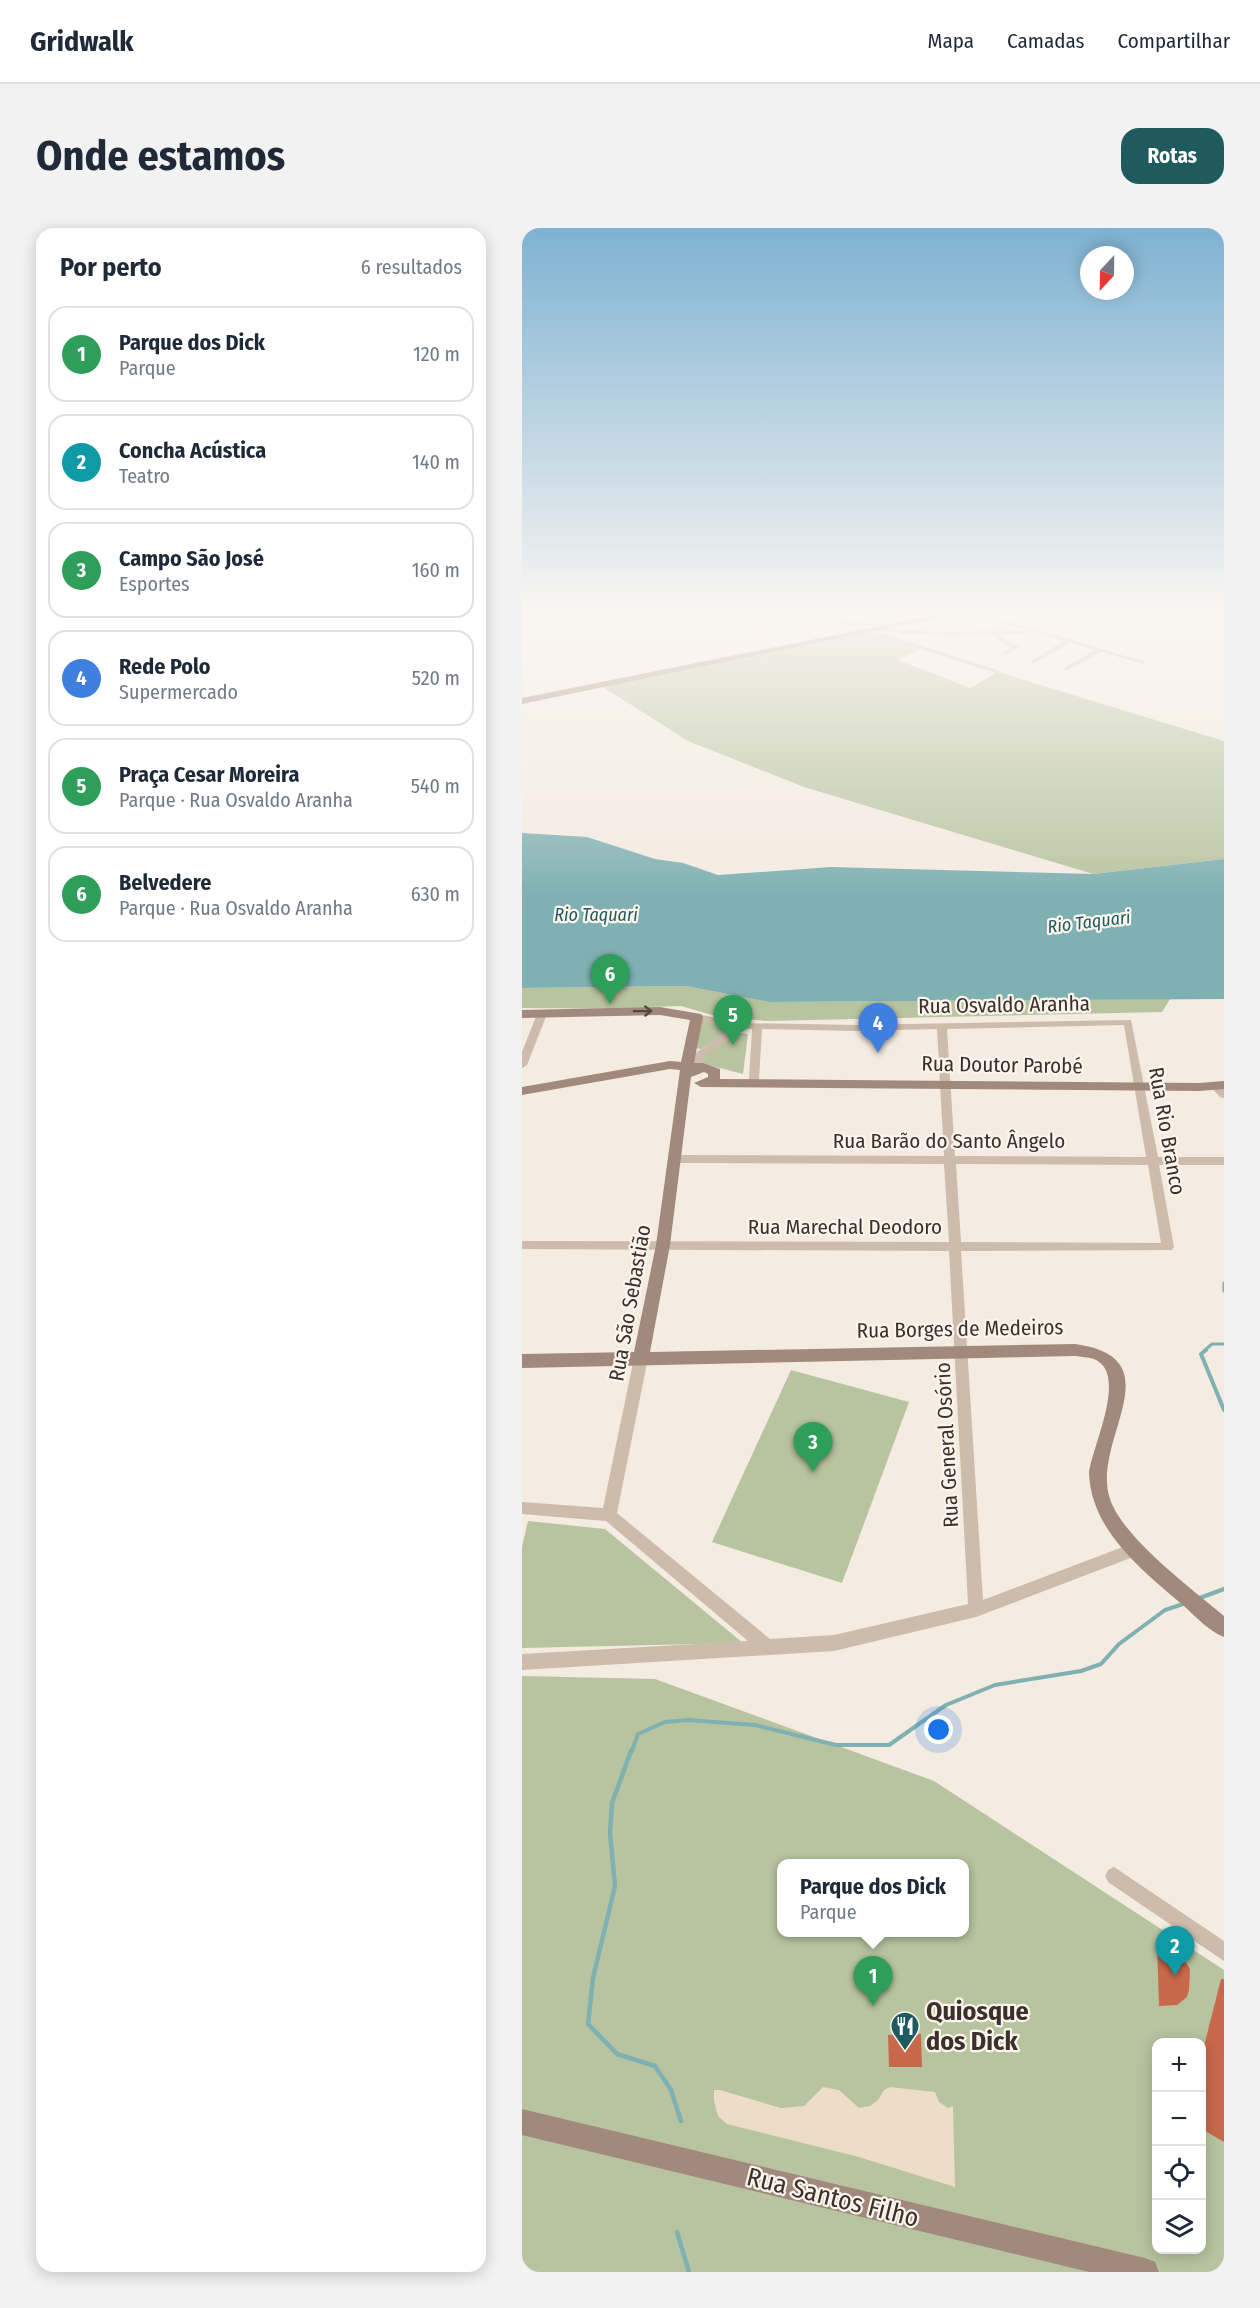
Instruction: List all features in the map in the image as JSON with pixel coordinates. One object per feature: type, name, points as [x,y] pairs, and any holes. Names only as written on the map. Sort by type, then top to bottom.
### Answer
[{"type":"main road","name":"Rua Osvaldo Aranha","points":[[522,1014],[660,1011],[697,1017]]},
{"type":"main road","points":[[522,1091],[657,1068],[698,1073],[697,1017]]},
{"type":"main road","name":"Rua Doutor Parobé","points":[[698,1073],[779,1083]]},
{"type":"main road","name":"Rua Doutor Parobé","points":[[698,1073],[779,1083],[944,1083],[1221,1089]]},
{"type":"main road","name":"Rua São Sebastião","points":[[641,1359],[663,1245],[683,1098],[698,1073]]},
{"type":"main road","name":"Rua Borges de Medeiros","points":[[522,1361],[961,1351],[1075,1350],[1099,1354],[1117,1371],[1119,1386],[1097,1467],[1097,1486],[1102,1504],[1136,1549],[1224,1628]]},
{"type":"main road","name":"Rua Santos Filho","points":[[522,2122],[1145,2272]]},
{"type":"street","points":[[522,1065],[542,1014]]},
{"type":"street","name":"Rua Osvaldo Aranha","points":[[697,1017],[741,1026],[942,1026],[1128,1022]]},
{"type":"street","name":"Rua Rio Branco","points":[[1128,1022],[1168,1246]]},
{"type":"street","points":[[698,1073],[697,1060],[701,1054],[741,1026]]},
{"type":"street","points":[[754,1079],[757,1026]]},
{"type":"street","name":"Rua General Osório","points":[[942,1026],[976,1610]]},
{"type":"street","name":"Rua Barão do Santo Ângelo","points":[[675,1160],[1224,1161]]},
{"type":"street","name":"Rua Marechal Deodoro","points":[[522,1245],[1168,1246]]},
{"type":"street","name":"Rua São Sebastião","points":[[609,1515],[641,1359]]},
{"type":"street","points":[[522,1509],[609,1515],[769,1647]]},
{"type":"street","points":[[522,1662],[834,1643],[976,1610],[1136,1549]]},
{"type":"street","points":[[1114,1876],[1224,1952]]},
{"type":"green space","points":[[638,709],[1120,709],[1224,741],[1224,859],[1093,874],[804,787],[688,741]]},
{"type":"green space","points":[[686,986],[769,1002],[1170,999],[1162,1012],[766,1021],[719,1017],[681,1006],[647,1007],[646,1009],[522,1008],[522,988]]},
{"type":"green space","points":[[699,1020],[734,1027],[701,1049],[695,1048]]},
{"type":"green space","points":[[738,1033],[748,1034],[743,1074],[700,1063],[701,1057]]},
{"type":"green space","points":[[791,1370],[909,1402],[842,1583],[712,1542]]},
{"type":"green space","points":[[528,1521],[605,1529],[743,1643],[522,1648],[522,1547]]},
{"type":"green space","points":[[522,1676],[655,1679],[934,1781],[1224,1970],[1224,2272],[522,2272]]},
{"type":"shaded area","points":[[823,2087],[839,2090],[859,2108],[870,2106],[878,2100],[884,2090],[890,2087],[935,2092],[939,2102],[948,2108],[953,2106],[955,2187],[859,2157],[727,2124],[718,2116],[714,2101],[714,2090],[720,2090],[781,2108],[804,2106]]},
{"type":"water","name":"Rio Taquari","points":[[522,833],[587,837],[655,859],[683,863],[718,875],[831,867],[1093,874],[1224,859],[1224,999],[769,1002],[686,986],[522,988]]},
{"type":"building","points":[[1157,1942],[1180,1953],[1190,1969],[1187,1997],[1177,2005],[1159,2006]]},
{"type":"building","points":[[1221,1979],[1224,1979],[1224,2142],[1206,2131],[1206,2038]]},
{"type":"building","name":"Quiosque dos Dick","points":[[921,2034],[922,2067],[889,2067],[888,2035]]},
{"type":"waterway","points":[[1224,1283],[1224,1291]]},
{"type":"waterway","points":[[1204,1351],[1212,1344],[1224,1344]]},
{"type":"waterway","points":[[1206,1350],[1201,1354],[1224,1410]]},
{"type":"waterway","points":[[1197,1599],[1224,1589]]},
{"type":"waterway","points":[[631,1753],[638,1734],[665,1722],[688,1720],[755,1725],[836,1745],[889,1745],[946,1705],[995,1685],[1081,1671],[1101,1664],[1119,1644],[1165,1610],[1186,1603]]},
{"type":"waterway","points":[[631,1751],[612,1803],[610,1833],[615,1886],[593,1978],[588,2024],[617,2054],[655,2066],[671,2090],[681,2121]]},
{"type":"waterway","points":[[677,2232],[689,2272]]},
{"type":"place","name":"Belvedere","points":[[610,1004]]},
{"type":"place","name":"Praça Cesar Moreira","points":[[733,1045]]},
{"type":"place","name":"Rede Polo","points":[[878,1053]]},
{"type":"place","name":"Campo São José","points":[[813,1472]]},
{"type":"place","name":"Concha Acústica","points":[[1175,1976]]},
{"type":"place","name":"Parque dos Dick","points":[[873,2006]]},
{"type":"place","name":"Quiosque dos Dick","points":[[905,2052]]}]
